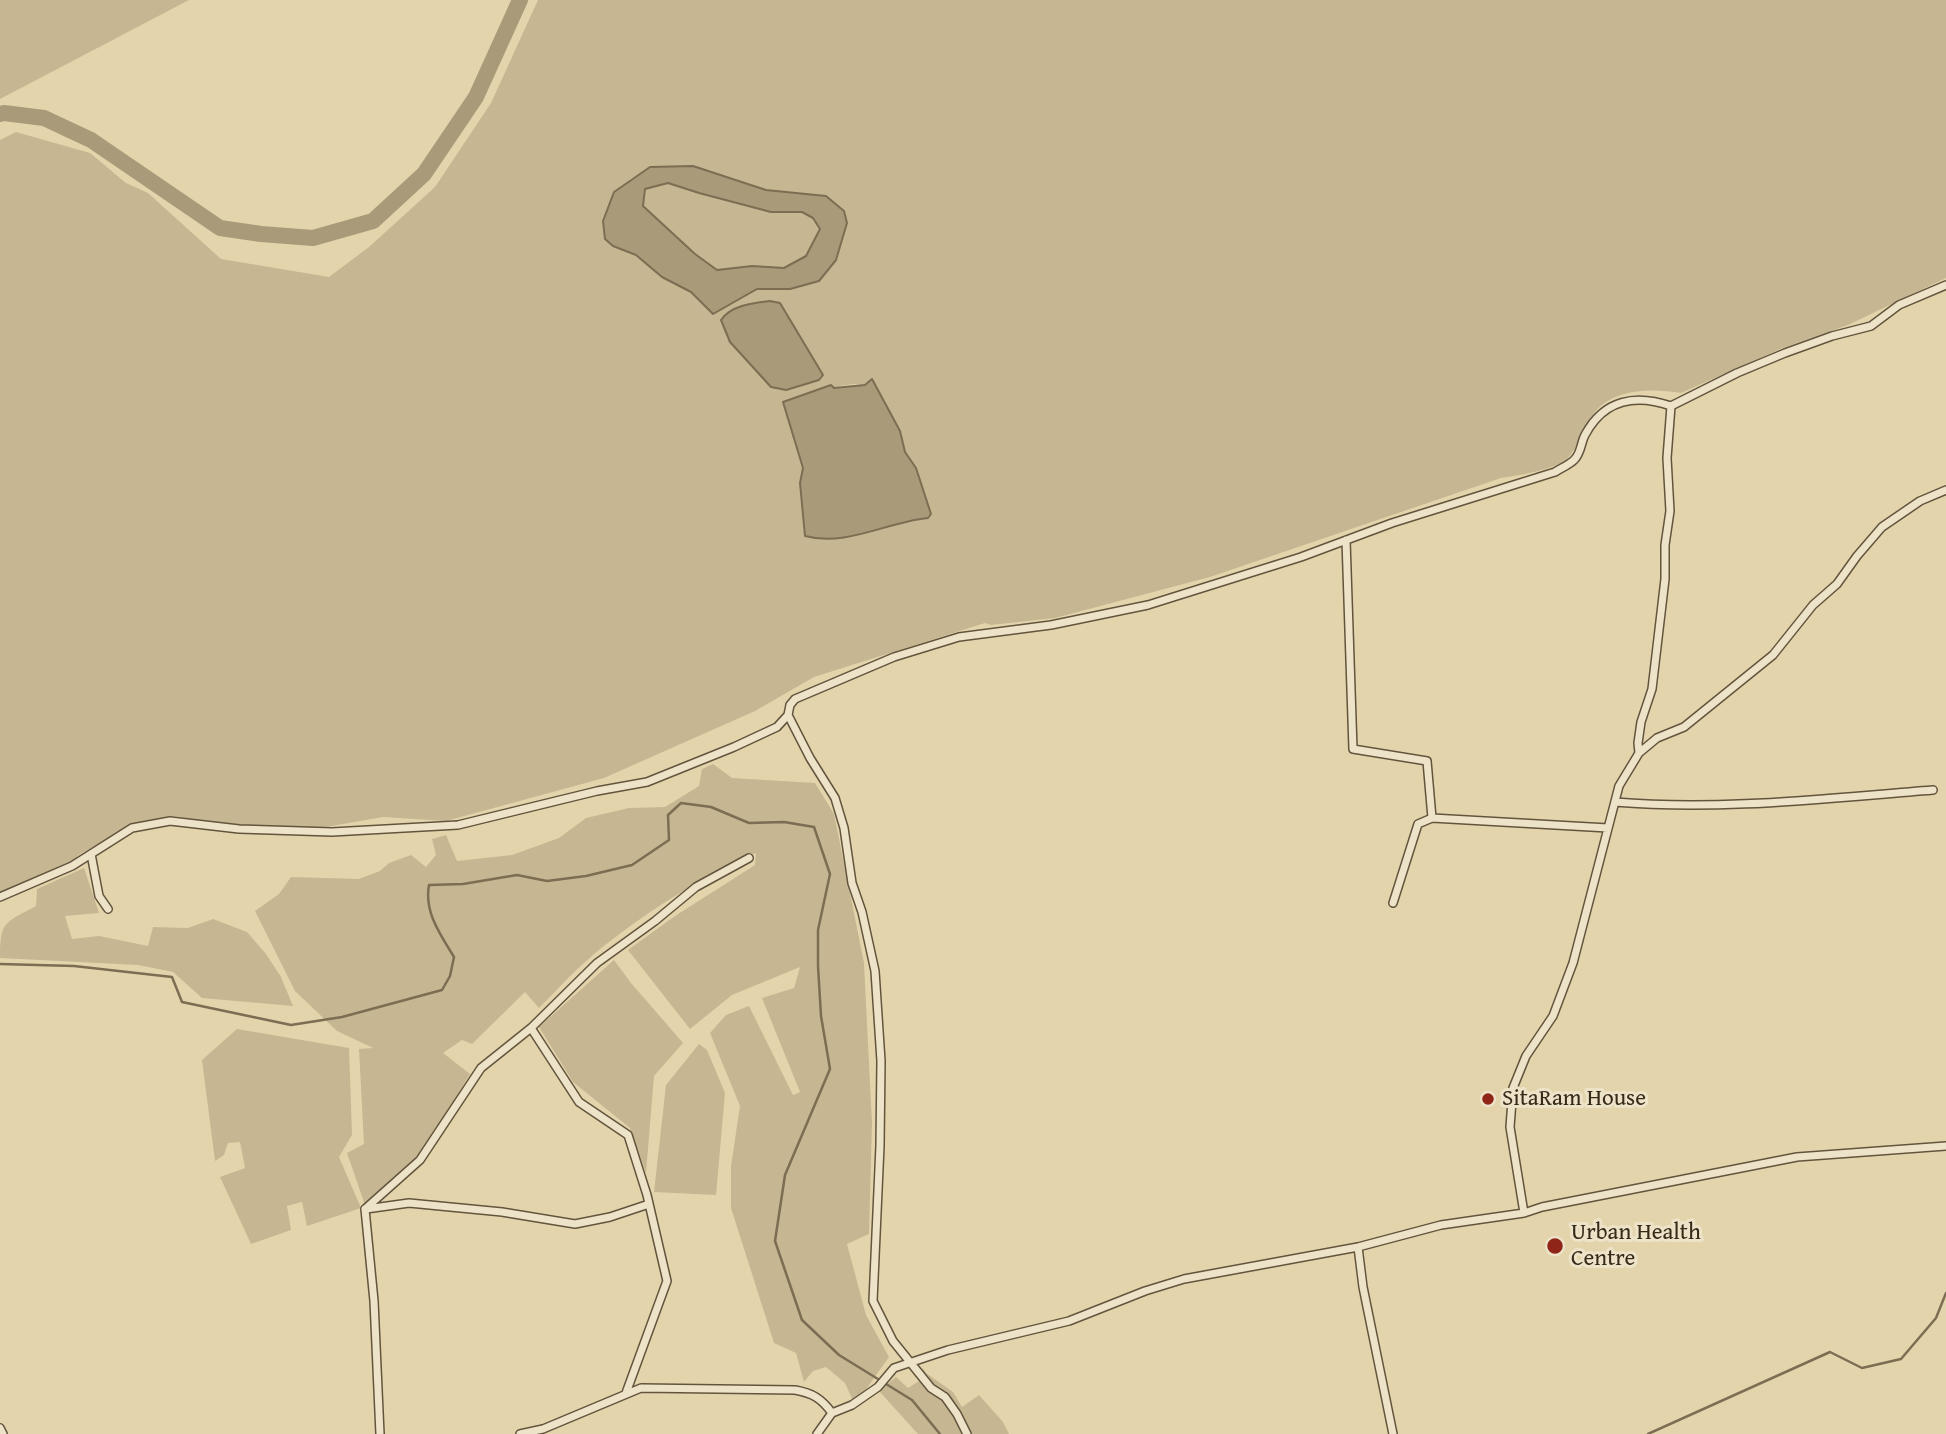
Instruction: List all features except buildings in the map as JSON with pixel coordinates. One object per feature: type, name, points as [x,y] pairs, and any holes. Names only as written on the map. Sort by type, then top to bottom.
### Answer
[{"type":"street","points":[[0,897],[72,866],[132,828],[170,821],[239,829],[332,832],[458,825],[597,791],[648,782],[777,727],[788,715],[790,705],[795,699],[894,657],[959,637],[1051,625],[1148,605],[1301,557],[1404,519],[1555,472],[1576,459],[1586,434],[1607,409],[1629,399],[1653,400],[1671,406],[1785,353],[1832,336],[1871,326],[1899,305],[1946,285]]},
{"type":"street","points":[[1639,753],[1641,722],[1652,689],[1665,579],[1665,545],[1670,511],[1667,458],[1671,406]]},
{"type":"street","points":[[1524,1213],[1510,1127],[1513,1088],[1526,1056],[1553,1017],[1573,963],[1619,786],[1639,753],[1657,738],[1684,727],[1773,655],[1812,605],[1837,584],[1882,527],[1920,500],[1946,490]]},
{"type":"street","points":[[1346,540],[1353,749],[1427,761],[1432,818]]},
{"type":"street","points":[[788,715],[835,798],[844,828],[852,883],[862,912],[875,971],[881,1073],[873,1301],[893,1341],[931,1388],[945,1397],[967,1434]]},
{"type":"street","points":[[1615,802],[1657,806],[1763,803],[1933,790]]},
{"type":"street","points":[[1393,903],[1418,824],[1432,818],[1608,828]]},
{"type":"street","points":[[91,853],[99,896],[107,909]]},
{"type":"street","points":[[365,1209],[420,1160],[481,1068],[531,1028],[597,963],[696,887],[749,858]]},
{"type":"street","points":[[531,1028],[579,1102],[628,1135],[649,1205],[667,1281],[626,1393]]},
{"type":"street","points":[[817,1434],[832,1413],[852,1405],[878,1387],[894,1368],[948,1350],[1069,1321],[1144,1291],[1184,1279],[1357,1247],[1441,1225],[1524,1213],[1797,1157],[1946,1146]]},
{"type":"street","points":[[365,1209],[409,1203],[502,1212],[575,1224],[649,1205]]},
{"type":"street","points":[[365,1209],[374,1301],[380,1434]]},
{"type":"street","points":[[1357,1247],[1393,1434]]},
{"type":"street","points":[[520,1434],[543,1429],[641,1388],[795,1390],[811,1393],[825,1403],[832,1413]]},
{"type":"street","points":[[0,1428],[2,1434]]},
{"type":"shaded area","points":[[0,0],[189,0],[0,99]]},
{"type":"shaded area","points":[[538,0],[1946,0],[1946,278],[1848,325],[1780,349],[1681,393],[1632,392],[1609,400],[1592,416],[1568,458],[1555,465],[1501,478],[1210,577],[1055,618],[991,625],[985,623],[814,677],[755,711],[604,778],[446,821],[383,817],[320,828],[285,829],[173,816],[148,820],[129,826],[80,854],[66,866],[0,892],[0,140],[16,132],[90,153],[126,183],[148,193],[221,259],[329,277],[369,247],[435,187],[491,103]],"holes":[[[693,166],[766,190],[826,196],[847,223],[836,260],[790,289],[757,289],[713,314],[691,292],[662,277],[636,255],[629,180],[650,167]],[[770,301],[779,303],[823,375],[819,380]],[[865,385],[900,431],[905,452],[916,468],[931,514],[927,518],[849,536],[800,483],[803,469],[783,402],[840,386]]]},
{"type":"shaded area","points":[[693,166],[766,190],[826,196],[844,211],[847,223],[836,260],[819,281],[790,289],[757,289],[713,314],[691,292],[662,277],[636,255],[613,246],[605,239],[603,221],[614,192],[650,167]],"holes":[[[668,183],[771,212],[802,212],[813,218],[820,229],[806,256],[784,268],[752,266],[717,270],[695,254],[643,206],[645,189]]]},
{"type":"shaded area","points":[[668,183],[771,212],[802,212],[813,218],[820,228],[806,256],[784,268],[752,266],[717,270],[695,254],[642,206],[645,189]]},
{"type":"shaded area","points":[[770,301],[780,303],[823,375],[819,380],[786,390],[771,387],[730,342],[721,320],[725,315],[743,306]]},
{"type":"shaded area","points":[[872,379],[900,431],[905,452],[916,468],[931,514],[928,518],[851,536],[820,539],[805,536],[800,483],[803,468],[783,402],[831,385],[834,388],[865,385]]},
{"type":"shaded area","points":[[713,764],[732,778],[815,783],[834,814],[864,963],[872,1123],[869,1234],[847,1244],[866,1315],[889,1357],[867,1388],[853,1401],[845,1383],[826,1367],[813,1371],[804,1382],[796,1353],[774,1343],[731,1208],[731,1166],[740,1106],[710,1033],[726,1015],[749,1006],[793,1095],[800,1092],[762,998],[794,988],[800,967],[732,995],[690,1029],[628,950],[675,916],[755,865],[756,853],[671,898],[611,940],[539,1008],[525,992],[472,1044],[462,1040],[443,1053],[470,1074],[418,1159],[365,1205],[347,1153],[364,1144],[359,1049],[373,1048],[337,1031],[295,991],[255,911],[279,894],[291,877],[359,879],[411,855],[426,867],[436,855],[432,839],[446,835],[457,861],[512,855],[559,838],[586,818],[629,808],[665,807],[699,786],[702,769]]},
{"type":"shaded area","points":[[84,868],[99,913],[65,916],[72,939],[99,936],[148,946],[153,927],[188,928],[213,919],[247,932],[281,977],[293,1006],[202,998],[173,972],[138,965],[0,958],[3,929],[11,920],[36,906],[37,889]]},
{"type":"shaded area","points":[[614,960],[683,1043],[654,1076],[646,1173],[630,1128],[573,1082],[539,1027]]},
{"type":"shaded area","points":[[237,1029],[349,1048],[352,1135],[339,1157],[361,1208],[307,1226],[302,1202],[287,1206],[291,1230],[251,1244],[220,1177],[245,1168],[240,1142],[228,1143],[224,1155],[215,1161],[202,1060]]},
{"type":"shaded area","points":[[699,1044],[707,1050],[725,1093],[716,1195],[654,1192],[666,1085]]},
{"type":"shaded area","points":[[923,1368],[953,1392],[962,1407],[979,1395],[1003,1422],[1009,1434],[918,1434],[879,1391],[896,1377],[908,1388],[919,1381]]},
{"type":"waterway","points":[[0,114],[44,118],[91,140],[220,228],[313,238],[373,221],[424,174],[476,97],[520,0]]},
{"type":"waterway","points":[[0,964],[74,966],[172,977],[182,1002],[291,1025],[342,1017],[442,990],[450,976],[454,957],[431,914],[429,885],[463,884],[517,875],[547,881],[586,876],[632,865],[669,840],[668,815],[681,803],[711,807],[749,823],[784,822],[814,827],[830,874],[818,930],[821,1016],[830,1069],[785,1175],[775,1241],[802,1320],[839,1355],[912,1400],[940,1434]]},
{"type":"waterway","points":[[1648,1434],[1830,1352],[1862,1368],[1901,1359],[1936,1318],[1946,1293]]},
{"type":"place","name":"SitaRam House","points":[[1488,1099]]},
{"type":"place","name":"Urban Health Centre","points":[[1555,1246]]}]
